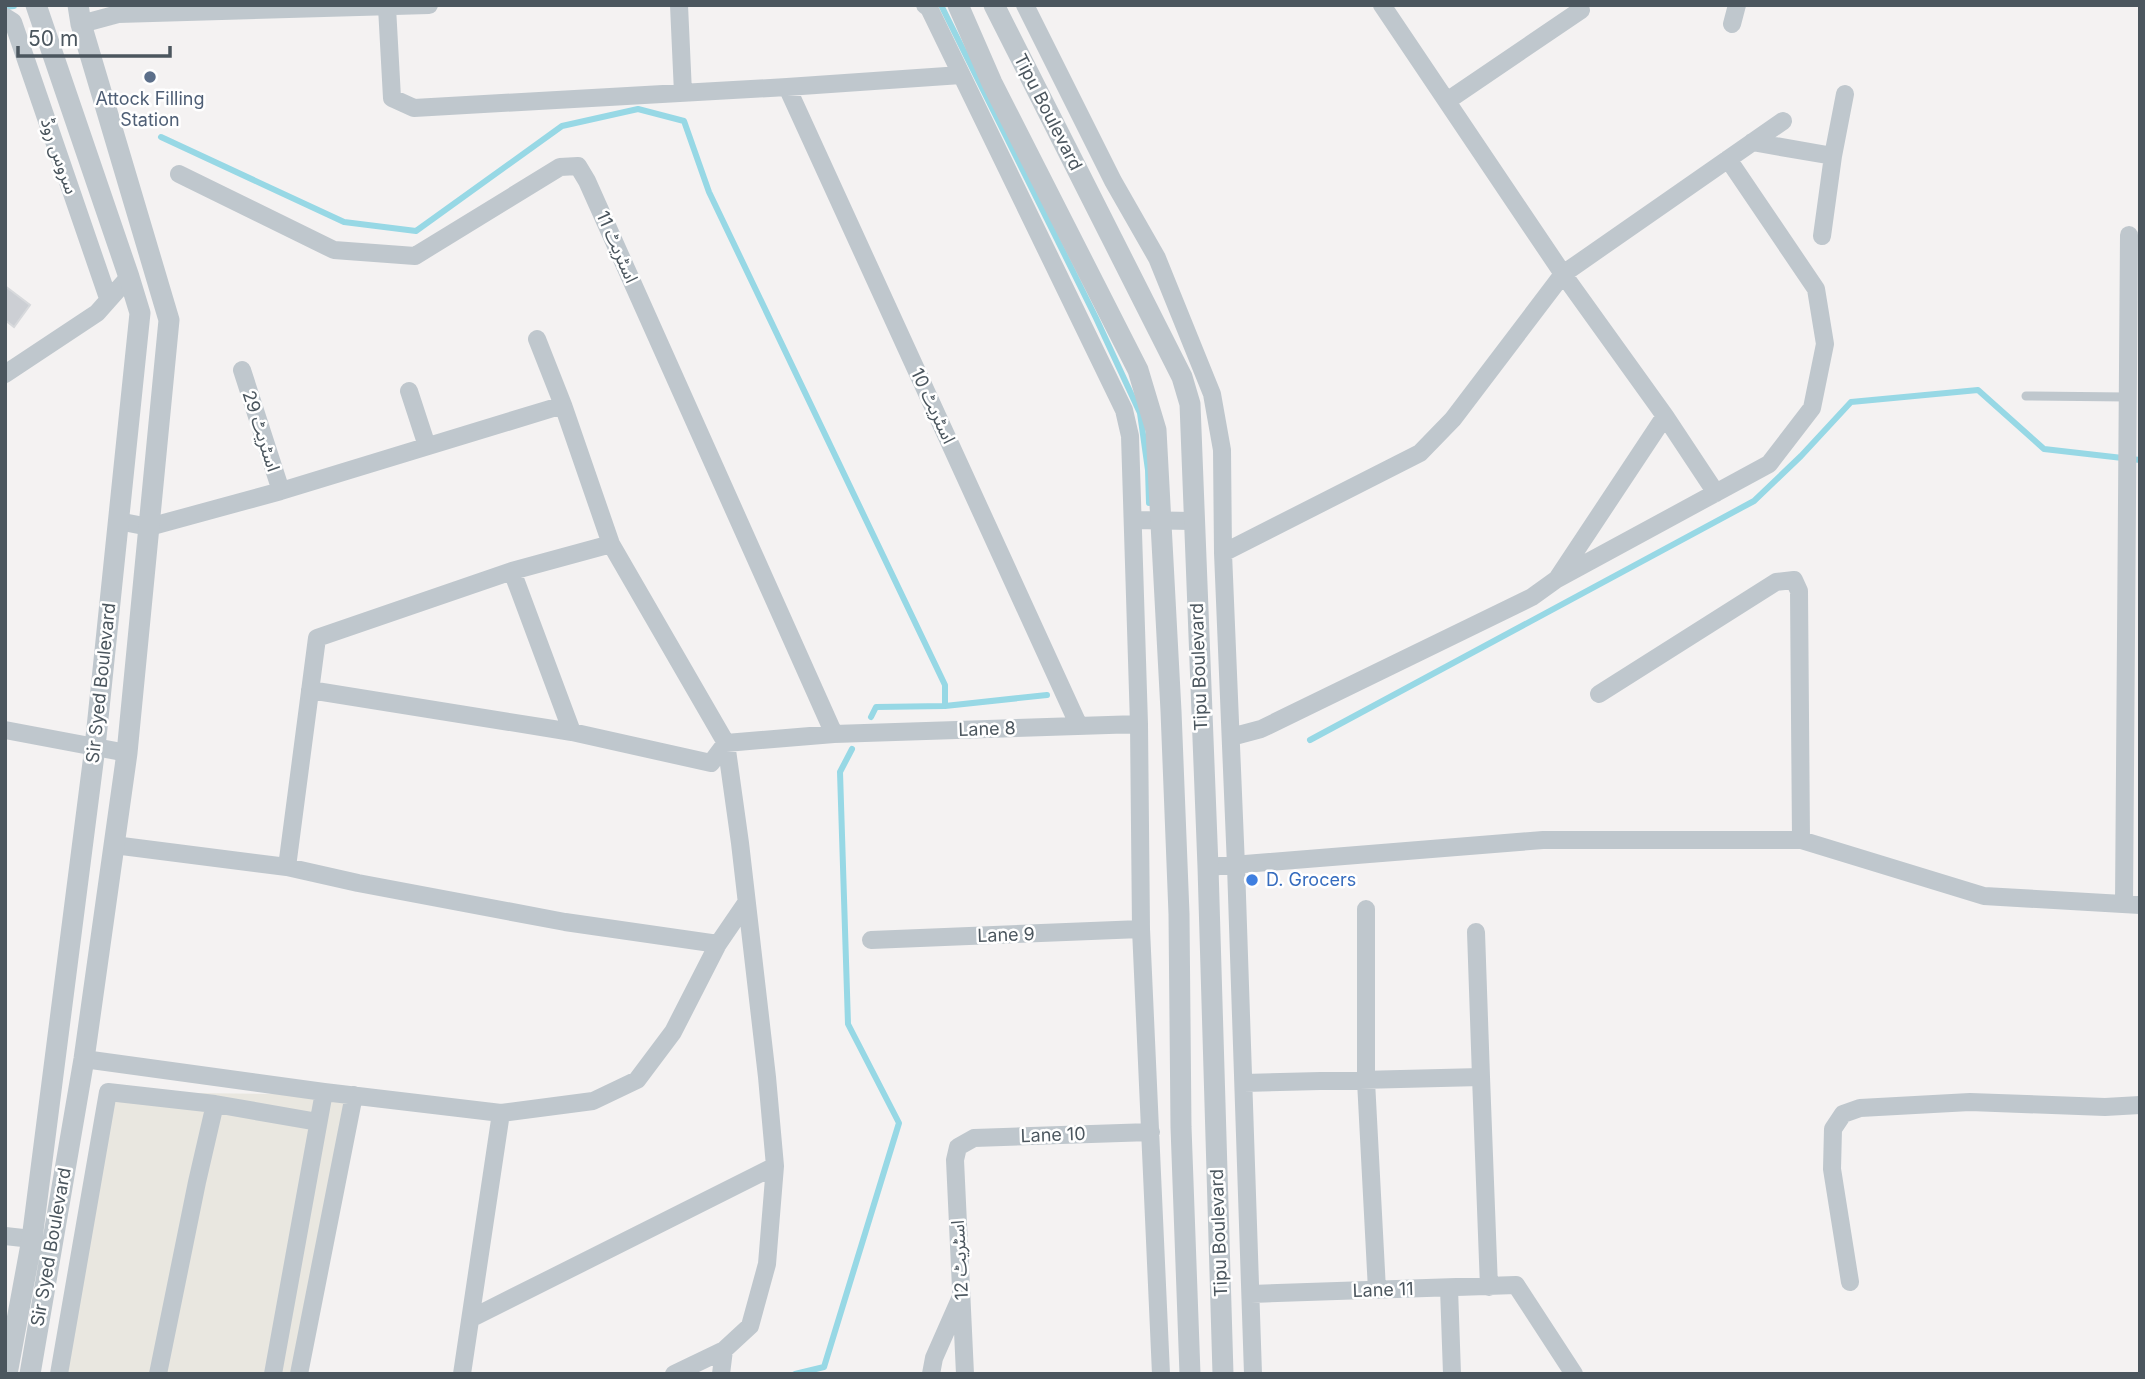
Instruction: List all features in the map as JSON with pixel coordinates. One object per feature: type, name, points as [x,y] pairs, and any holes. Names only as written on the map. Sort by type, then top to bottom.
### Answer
[{"type":"street","name":"Sir Syed Boulevard","points":[[7,1374],[32,1239],[95,747],[140,313],[36,5]]},
{"type":"street","points":[[80,15],[429,5]]},
{"type":"street","points":[[679,5],[683,93]]},
{"type":"street","points":[[925,5],[929,8],[1124,410],[1131,446],[1139,724],[1141,929],[1161,1374]]},
{"type":"street","name":"Tipu Boulevard","points":[[958,5],[992,83],[1138,370],[1156,430],[1179,914],[1181,1127],[1190,1374]]},
{"type":"street","name":"Tipu Boulevard","points":[[994,5],[1182,377],[1189,404],[1208,867],[1223,1374]]},
{"type":"street","points":[[1025,5],[1113,181],[1157,257],[1212,394],[1222,450],[1223,553],[1253,1374]]},
{"type":"street","points":[[1382,5],[1563,274],[1665,416],[1716,493]]},
{"type":"street","points":[[1732,24],[1737,5]]},
{"type":"street","points":[[387,7],[392,98],[414,108],[961,75]]},
{"type":"street","points":[[1447,102],[1581,10]]},
{"type":"street","name":"Sir Syed Boulevard","points":[[30,1374],[84,1059],[127,752],[169,320],[80,15]]},
{"type":"street","name":"سروس روڈ","points":[[5,17],[13,22],[108,298]]},
{"type":"street","name":"اسٹریٹ 10","points":[[787,87],[1079,726]]},
{"type":"street","points":[[1822,236],[1845,94]]},
{"type":"street","points":[[1223,553],[1420,453],[1452,419],[1563,274],[1783,121]]},
{"type":"street","points":[[1752,142],[1833,156]]},
{"type":"street","points":[[1231,737],[1261,729],[1532,597],[1557,579],[1769,464],[1812,408],[1825,344],[1816,289],[1728,159]]},
{"type":"street","name":"اسٹریٹ 11","points":[[179,174],[334,250],[415,256],[560,167],[578,166],[834,734]]},
{"type":"street","points":[[1208,867],[1543,840],[1801,840],[1984,896],[2132,904],[2126,516],[2131,432],[2127,397],[2129,235]]},
{"type":"street","points":[[5,374],[97,313],[129,277]]},
{"type":"street","points":[[537,339],[611,544],[726,743],[740,842],[775,1166],[767,1264],[750,1326],[723,1350],[674,1374]]},
{"type":"street","name":"اسٹریٹ 29","points":[[242,370],[281,491]]},
{"type":"street","points":[[409,391],[427,446]]},
{"type":"street","points":[[118,521],[149,527],[281,491],[563,405]]},
{"type":"street","points":[[1557,579],[1665,416]]},
{"type":"street","points":[[1133,520],[1193,521]]},
{"type":"street","points":[[287,867],[317,638],[512,571],[611,544]]},
{"type":"street","points":[[512,571],[572,732]]},
{"type":"street","points":[[1600,694],[1776,582],[1794,580],[1799,591],[1801,840]]},
{"type":"street","points":[[310,690],[572,732],[711,763],[726,743]]},
{"type":"street","name":"Lane 8","points":[[726,743],[834,734],[1139,724]]},
{"type":"street","points":[[5,730],[127,752]]},
{"type":"street","points":[[114,845],[287,867],[565,922],[718,944]]},
{"type":"street","points":[[84,1059],[324,1093],[501,1113],[593,1101],[637,1080],[673,1032],[718,944],[746,903]]},
{"type":"street","points":[[1366,909],[1366,1081],[1377,1290]]},
{"type":"street","name":"Lane 9","points":[[872,940],[1141,929]]},
{"type":"street","points":[[1476,932],[1489,1287]]},
{"type":"street","points":[[1244,1083],[1481,1077]]},
{"type":"street","points":[[59,1374],[108,1091],[215,1104],[318,1122]]},
{"type":"street","points":[[273,1374],[324,1093]]},
{"type":"street","points":[[299,1374],[355,1095]]},
{"type":"street","points":[[1850,1282],[1832,1169],[1833,1129],[1843,1114],[1860,1108],[1970,1102],[2105,1107],[2140,1105]]},
{"type":"street","points":[[158,1374],[215,1104]]},
{"type":"street","points":[[462,1374],[501,1113]]},
{"type":"street","points":[[46,1129],[71,1132]]},
{"type":"street","name":"Lane 10","points":[[958,1147],[974,1138],[1151,1132]]},
{"type":"street","name":"اسٹریٹ 12","points":[[958,1147],[955,1160],[965,1374]]},
{"type":"street","points":[[472,1318],[775,1166]]},
{"type":"street","points":[[5,1236],[32,1239]]},
{"type":"street","name":"Lane 11","points":[[1251,1294],[1516,1285],[1574,1374]]},
{"type":"street","points":[[1449,1288],[1452,1374]]},
{"type":"street","points":[[932,1374],[934,1358],[962,1294]]},
{"type":"street","points":[[721,1374],[723,1350]]},
{"type":"street","points":[[1189,1350],[1222,1351]]},
{"type":"lane","points":[[2026,396],[2127,397]]},
{"type":"shaded area","points":[[108,1092],[354,1095],[299,1374],[52,1374]]},
{"type":"building","points":[[5,286],[30,305],[14,327],[5,320]]},
{"type":"waterway","points":[[941,5],[1140,413],[1148,470],[1149,503]]},
{"type":"waterway","points":[[5,7],[14,6]]},
{"type":"waterway","points":[[161,137],[344,222],[416,231],[562,126],[638,109],[684,121],[709,192],[945,685],[945,706]]},
{"type":"waterway","points":[[1310,740],[1754,501],[1851,402],[1978,390],[2044,449],[2140,460]]},
{"type":"waterway","points":[[871,717],[876,707],[945,706],[1047,695]]},
{"type":"waterway","points":[[795,1374],[824,1367],[899,1123],[848,1024],[840,772],[852,749]]},
{"type":"place","name":"Attock Filling Station","points":[[150,77]]},
{"type":"place","name":"D. Grocers","points":[[1252,880]]}]
